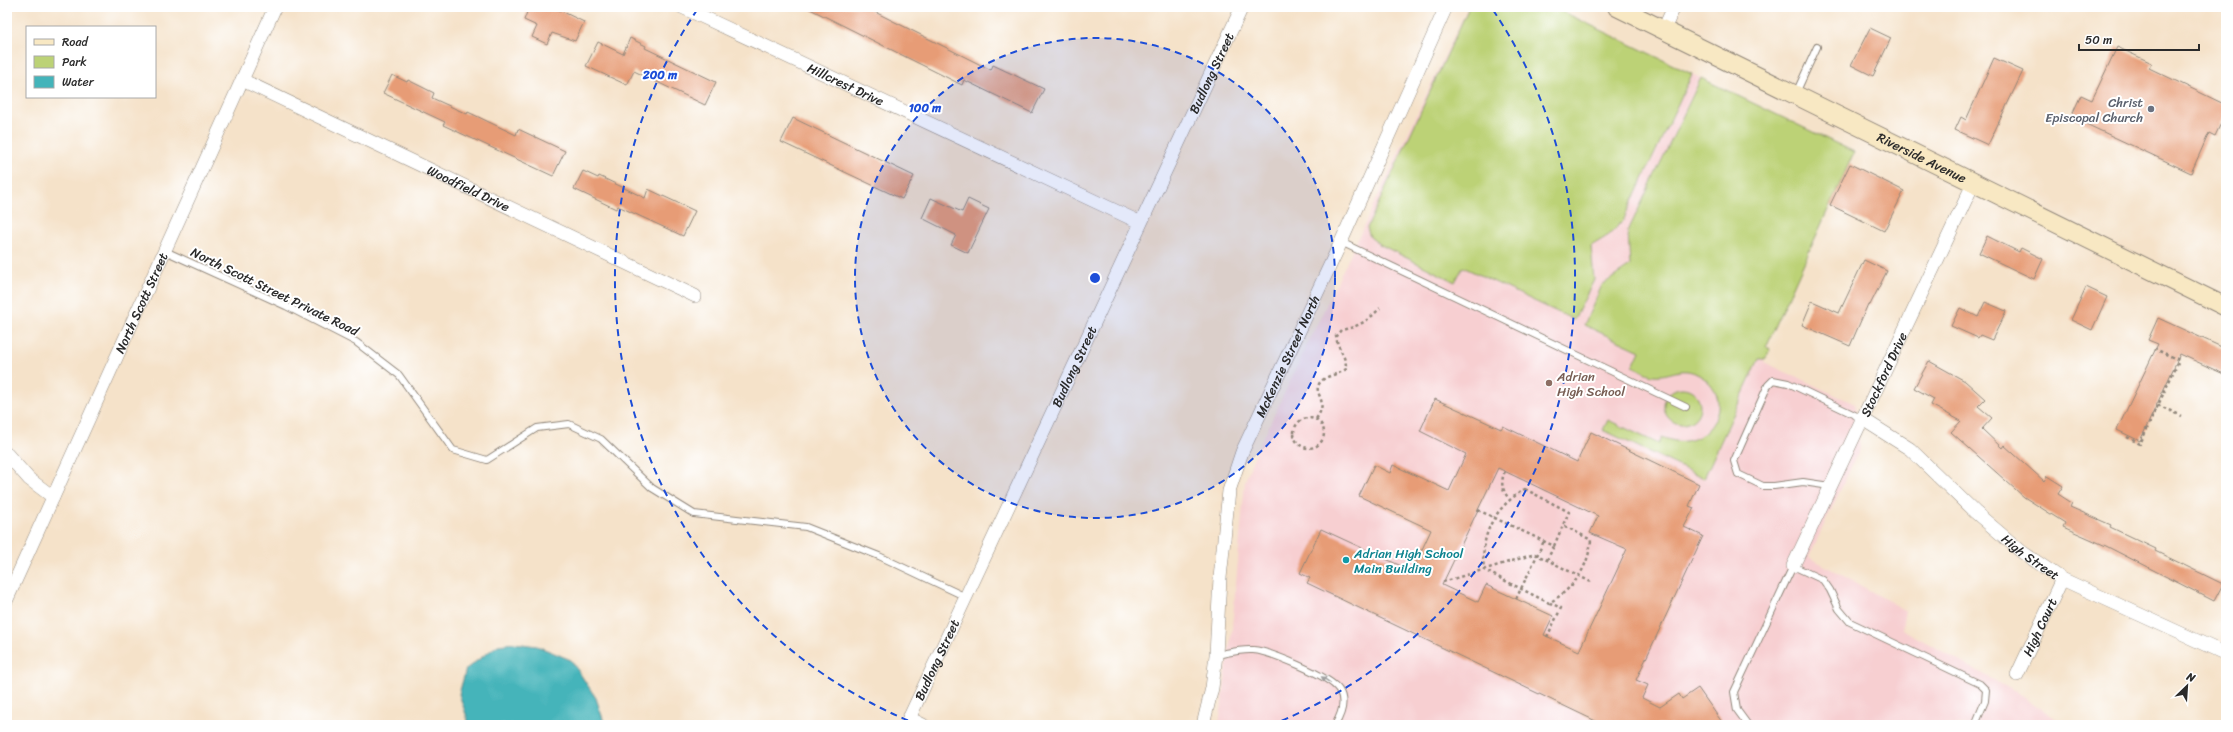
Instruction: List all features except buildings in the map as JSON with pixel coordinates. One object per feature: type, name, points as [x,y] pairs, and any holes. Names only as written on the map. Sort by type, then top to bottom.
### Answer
[{"type":"street","name":"North Scott Street","points":[[7,599],[275,7]]},
{"type":"street","name":"Hillcrest Drive","points":[[682,7],[1140,222]]},
{"type":"street","name":"Budlong Street","points":[[907,722],[1242,7]]},
{"type":"street","name":"McKenzie Street North","points":[[1203,725],[1212,688],[1216,655],[1220,578],[1229,491],[1242,452],[1260,410],[1341,242],[1446,7]]},
{"type":"street","name":"Riverside Avenue","points":[[1617,7],[2226,307]]},
{"type":"street","points":[[1664,29],[1674,7]]},
{"type":"street","name":"Woodfield Drive","points":[[242,80],[695,296]]},
{"type":"street","name":"Stockford Drive","points":[[1793,566],[1861,418],[1974,182]]},
{"type":"street","name":"High Street","points":[[1861,418],[1910,449],[1975,512],[2022,552],[2062,579],[2226,654]]},
{"type":"street","points":[[7,454],[29,479],[54,497]]},
{"type":"street","name":"High Court","points":[[2017,676],[2062,579]]},
{"type":"street","points":[[907,722],[923,725]]},
{"type":"lane","points":[[1796,94],[1817,47]]},
{"type":"lane","points":[[1341,242],[1686,406]]},
{"type":"lane","name":"North Scott Street Private Road","points":[[165,251],[286,306],[356,342],[399,375],[453,450],[487,460],[537,428],[569,424],[601,439],[652,488],[694,514],[806,527],[879,556],[966,597]]},
{"type":"lane","points":[[1830,486],[1803,482],[1764,486],[1738,474],[1734,461],[1765,391],[1773,380],[1788,383],[1861,418]]},
{"type":"lane","points":[[1748,725],[1737,710],[1734,692],[1793,566],[1823,580],[1830,590],[1839,609],[1850,622],[1980,684],[1986,690],[1985,701],[1975,725]]},
{"type":"lane","points":[[1216,655],[1253,650],[1273,654],[1319,676],[1338,688],[1342,697],[1342,706],[1335,725]]},
{"type":"path","points":[[1316,419],[1322,410],[1323,403],[1318,390],[1319,384],[1325,378],[1340,374],[1346,369],[1347,362],[1337,343],[1336,336],[1341,330],[1355,327],[1369,320],[1380,308]]},
{"type":"path","points":[[2127,437],[2140,444],[2179,360],[2155,349]]},
{"type":"path","points":[[2158,405],[2181,416]]},
{"type":"path","points":[[1302,419],[1316,419],[1323,427],[1324,437],[1321,442],[1312,447],[1302,446],[1294,435],[1295,426],[1302,419]]},
{"type":"path","points":[[1505,471],[1501,480],[1502,490],[1509,499]]},
{"type":"path","points":[[1484,570],[1482,555],[1484,542],[1493,517],[1509,499],[1525,489],[1569,512],[1547,560]]},
{"type":"path","points":[[1478,510],[1554,546]]},
{"type":"path","points":[[1549,602],[1561,595],[1580,576],[1585,566],[1592,540],[1563,525]]},
{"type":"path","points":[[1516,599],[1544,541]]},
{"type":"path","points":[[1443,582],[1535,554],[1591,582]]},
{"type":"path","points":[[1484,570],[1561,608],[1548,637]]},
{"type":"shaded area","name":"Adrian High School","points":[[1468,7],[1553,7],[1854,152],[1766,347],[1764,362],[1855,404],[1860,448],[1809,557],[1905,610],[1902,629],[2021,695],[2065,725],[1219,725],[1232,628],[1245,481],[1253,459]]},
{"type":"green space","points":[[1469,7],[1553,7],[1692,74],[1623,221],[1609,235],[1591,246],[1594,280],[1574,320],[1463,267],[1455,282],[1379,244],[1370,237],[1367,228]]},
{"type":"green space","points":[[1701,78],[1854,152],[1766,347],[1770,349],[1765,359],[1759,359],[1704,478],[1603,430],[1608,420],[1659,444],[1662,437],[1678,441],[1692,440],[1703,434],[1712,424],[1717,413],[1718,401],[1714,389],[1705,379],[1690,371],[1678,371],[1667,374],[1653,375],[1643,371],[1633,366],[1640,351],[1584,325],[1602,285],[1630,266],[1628,231]]},
{"type":"green space","points":[[1686,388],[1695,393],[1699,399],[1699,413],[1695,419],[1686,424],[1678,424],[1669,419],[1665,413],[1664,402],[1669,393],[1675,389]]},
{"type":"water","points":[[514,643],[537,646],[571,660],[596,698],[605,725],[468,725],[468,720],[459,694],[466,669],[498,645]]},
{"type":"place","name":"Christ Episcopal Church","points":[[2151,109]]},
{"type":"place","name":"Adrian High School","points":[[1549,383]]},
{"type":"place","name":"Adrian High School Main Building","points":[[1346,560]]}]
